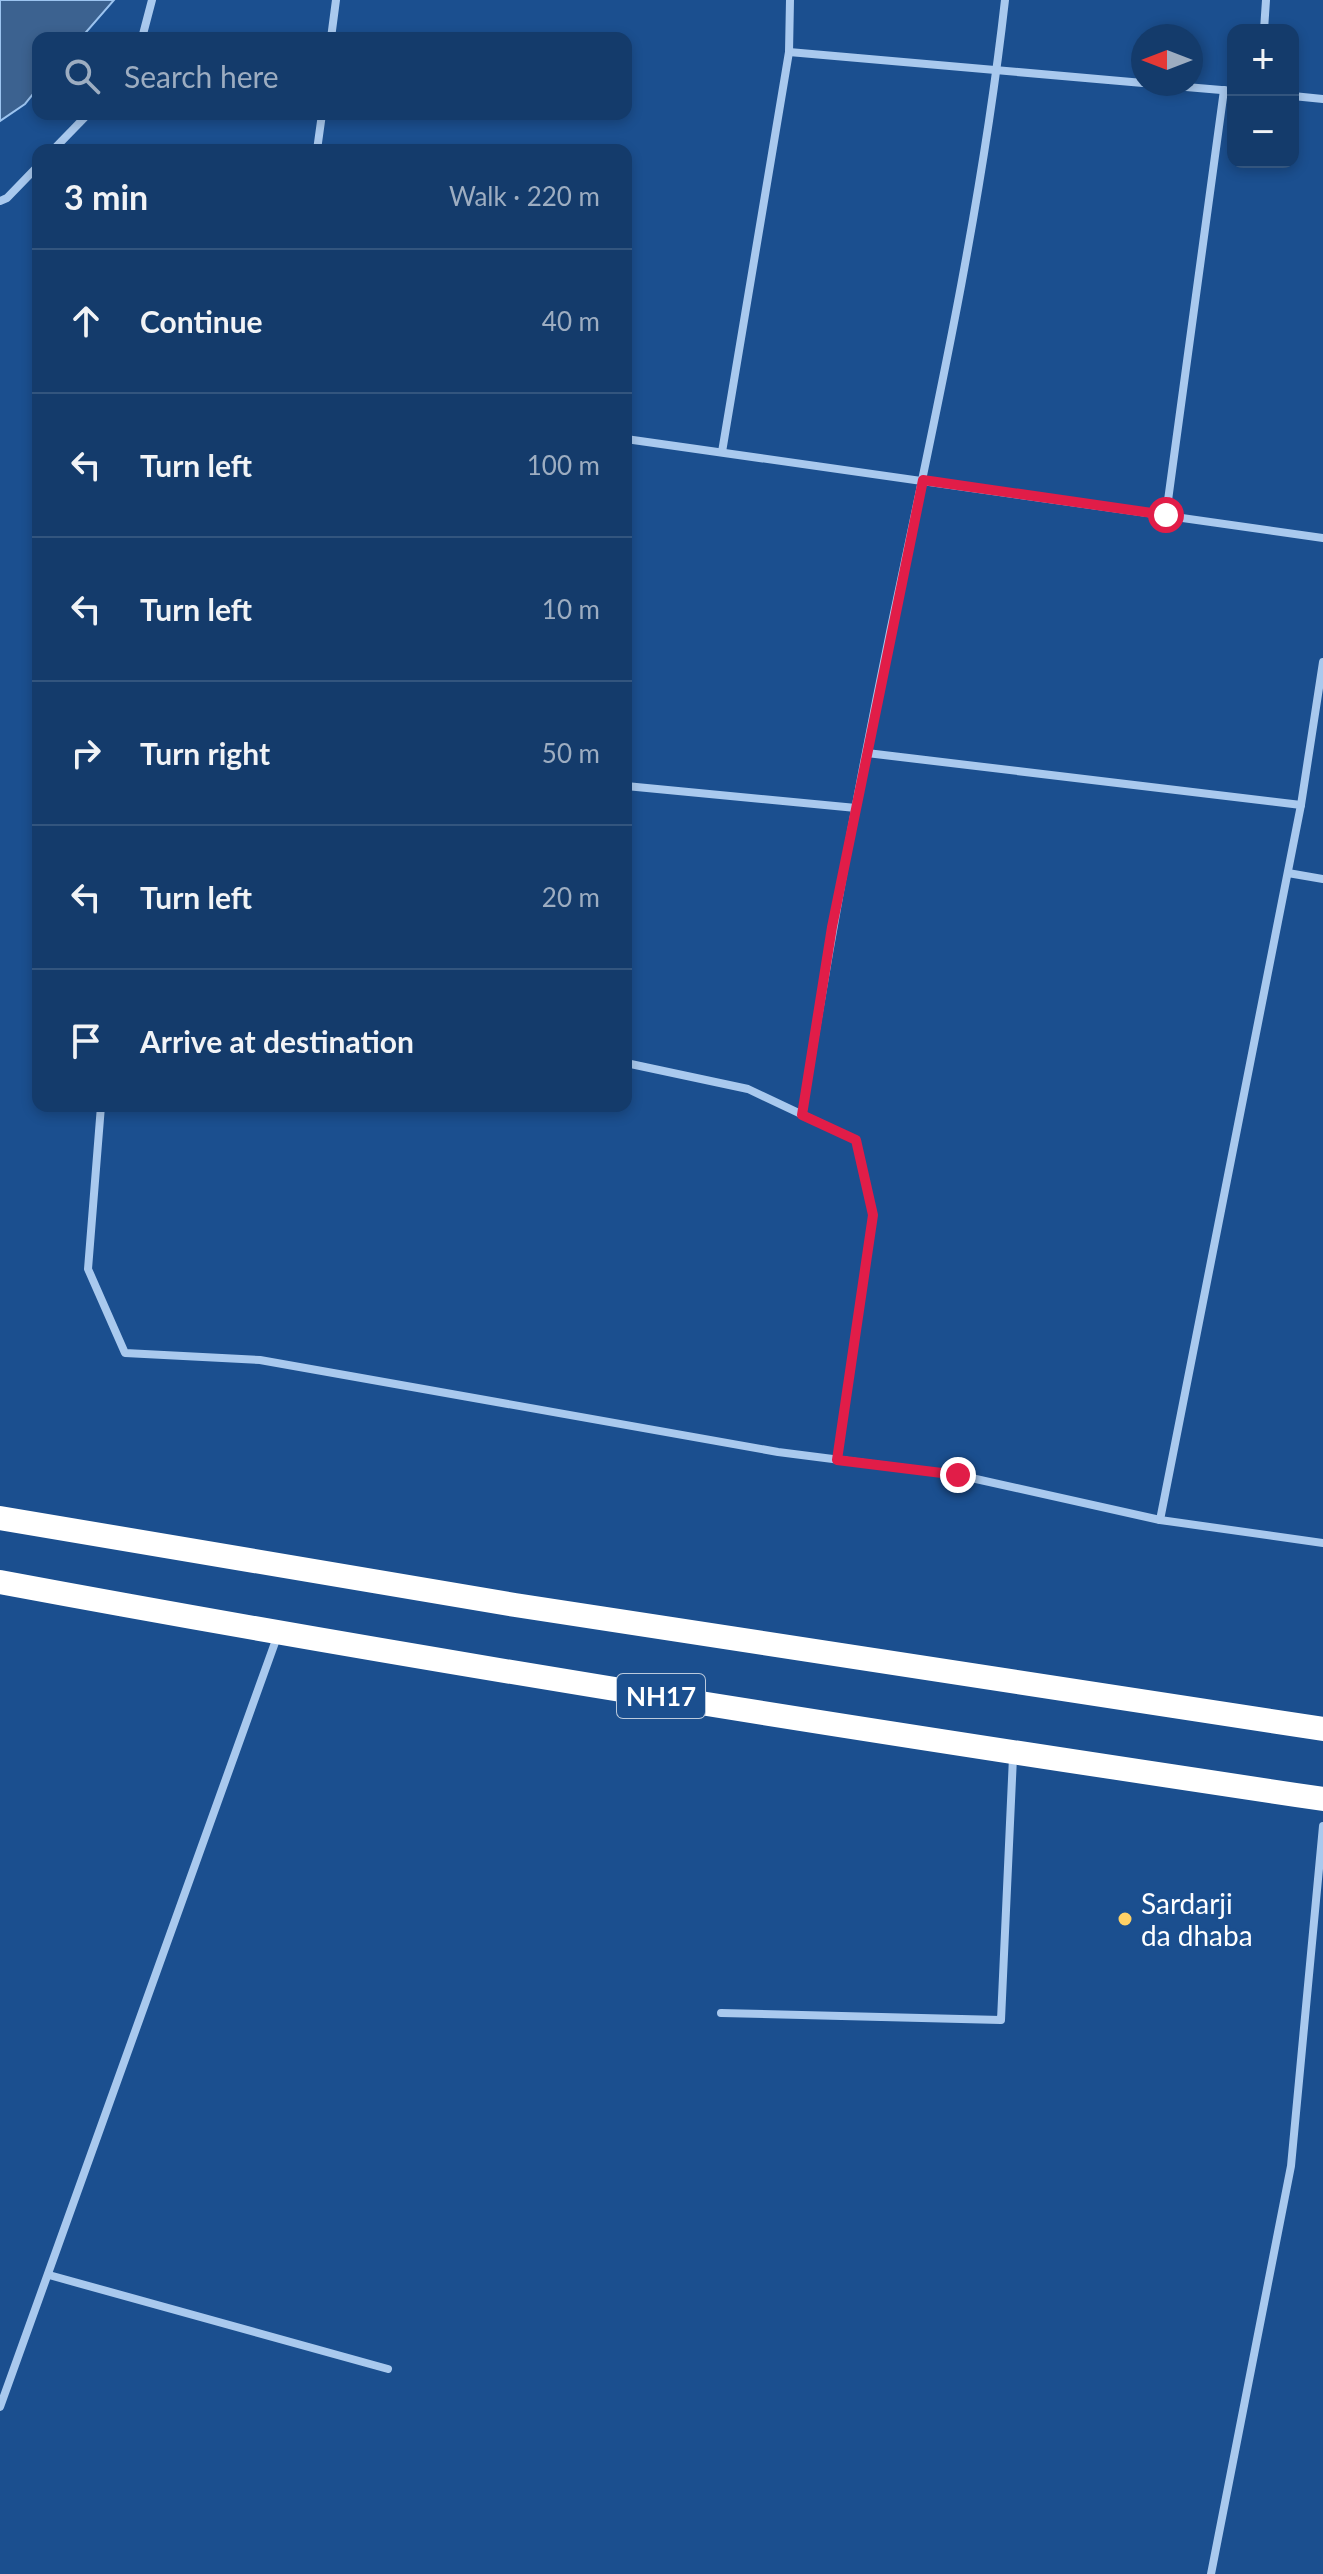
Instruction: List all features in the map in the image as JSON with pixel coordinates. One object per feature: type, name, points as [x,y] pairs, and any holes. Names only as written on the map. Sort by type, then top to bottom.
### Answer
[{"type":"highway","name":"NH17","points":[[0,1518],[515,1605],[1323,1729]]},
{"type":"highway","name":"NH17","points":[[0,1582],[278,1634],[1013,1753],[1323,1799]]},
{"type":"street","points":[[144,32],[152,0]]},
{"type":"street","points":[[332,32],[336,0]]},
{"type":"street","points":[[722,452],[789,52],[790,0]]},
{"type":"street","points":[[802,1115],[832,927],[947,361],[997,71],[1005,0]]},
{"type":"street","points":[[1264,24],[1266,0]]},
{"type":"street","points":[[789,52],[1131,82]]},
{"type":"street","points":[[1203,89],[1227,91]]},
{"type":"street","points":[[1166,515],[1227,96]]},
{"type":"street","points":[[1299,97],[1323,99]]},
{"type":"street","points":[[59,144],[82,120]]},
{"type":"street","points":[[318,144],[321,120]]},
{"type":"street","points":[[0,201],[7,198],[32,172]]},
{"type":"street","points":[[632,440],[1323,538]]},
{"type":"street","points":[[1160,1520],[1301,805],[1323,662]]},
{"type":"street","points":[[867,753],[1301,805]]},
{"type":"street","points":[[632,787],[856,808]]},
{"type":"street","points":[[1288,873],[1323,879]]},
{"type":"street","points":[[632,1064],[748,1089],[856,1140],[873,1215],[837,1460]]},
{"type":"street","points":[[101,1112],[88,1269],[125,1353],[260,1360],[778,1452],[958,1475],[1160,1520],[1323,1543]]},
{"type":"street","points":[[0,2407],[278,1634]]},
{"type":"street","points":[[721,2013],[1001,2020],[1013,1753]]},
{"type":"street","points":[[1211,2574],[1291,2166],[1323,1826]]},
{"type":"street","points":[[49,2275],[388,2369]]},
{"type":"water","points":[[0,0],[114,0],[86,32],[32,32],[32,95],[0,121]]},
{"type":"place","name":"Sardarji da dhaba","points":[[1125,1919]]},
{"type":"route","points":[[958,1475],[837,1460],[873,1215],[856,1140],[802,1115],[832,927],[923,480],[1166,515]]}]
